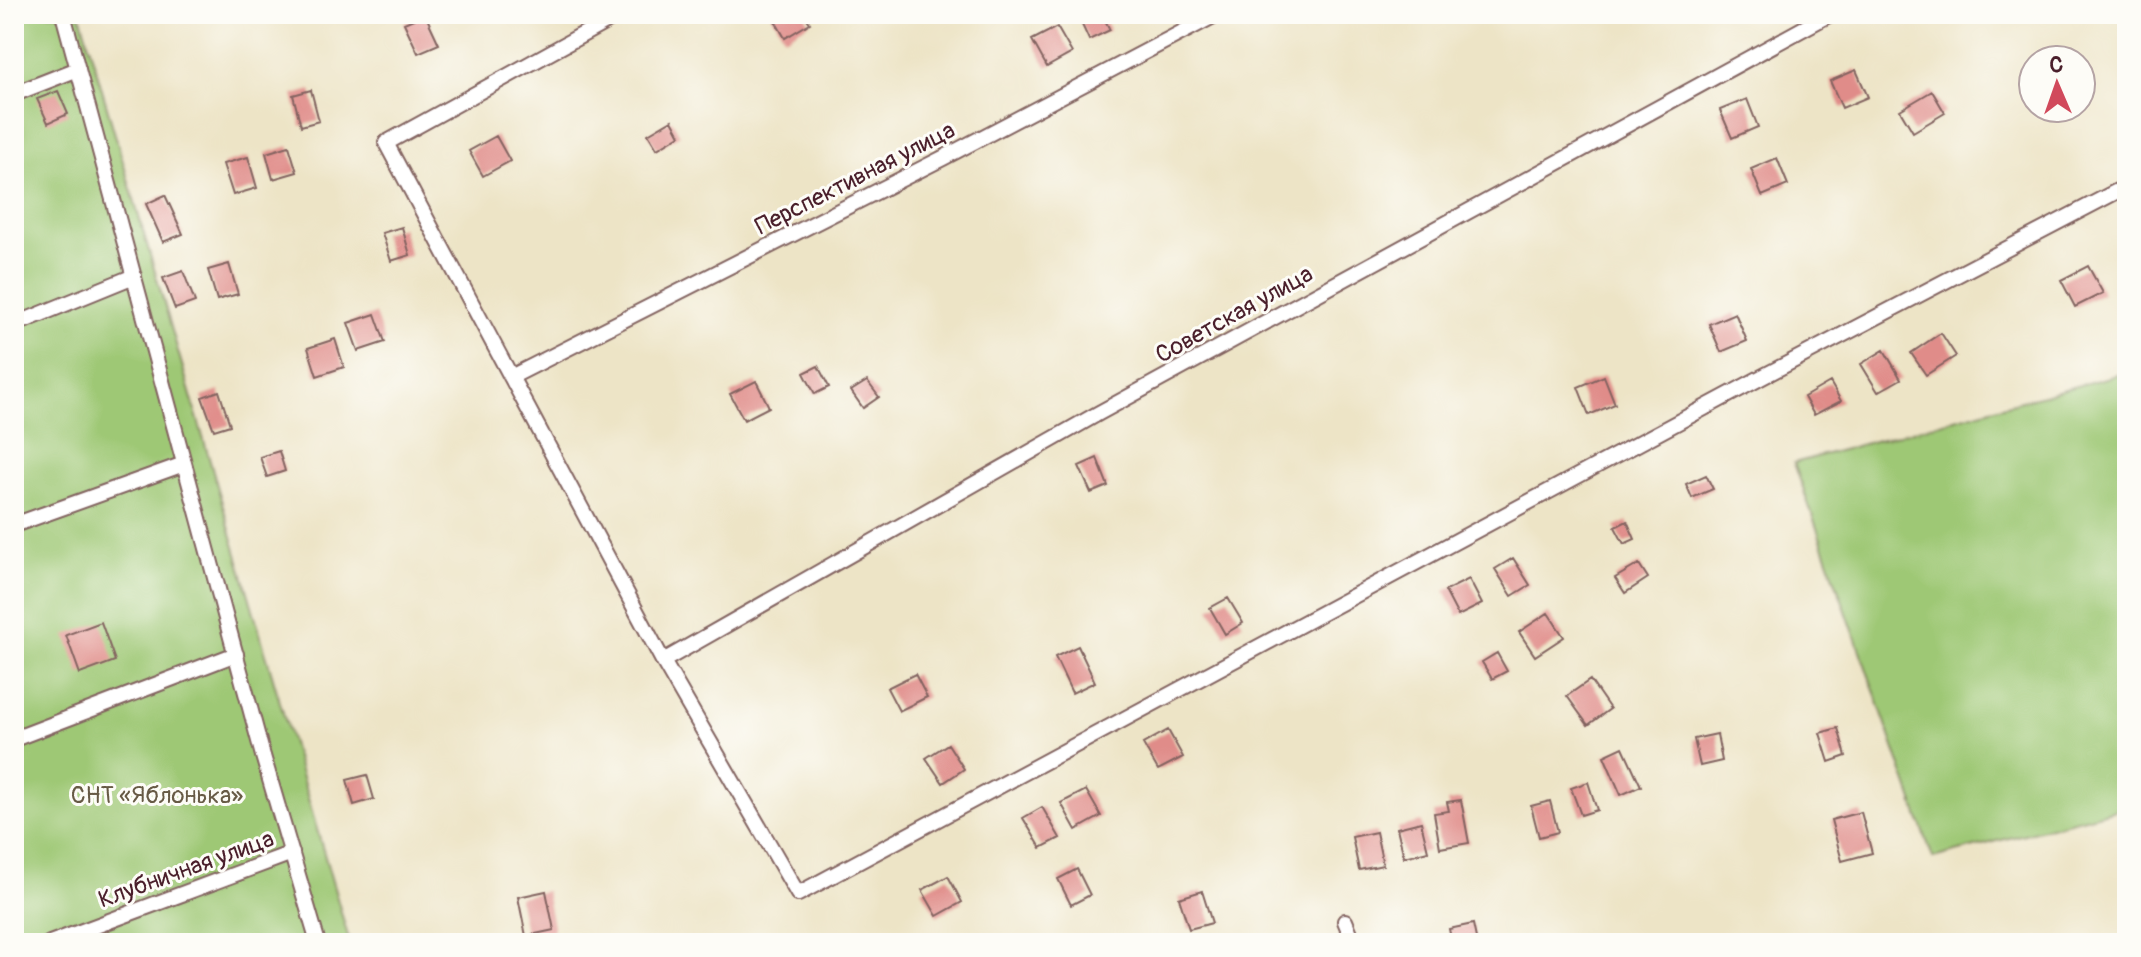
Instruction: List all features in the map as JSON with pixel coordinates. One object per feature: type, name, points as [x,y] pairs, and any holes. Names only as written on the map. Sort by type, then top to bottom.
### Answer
[{"type":"street","points":[[63,14],[236,654],[318,943]]},
{"type":"street","points":[[620,14],[386,143],[663,661],[798,894],[1748,384],[2127,186]]},
{"type":"street","name":"Перспективная улица","points":[[511,377],[929,165],[1217,14]]},
{"type":"street","name":"Советская улица","points":[[663,661],[1099,413],[1830,14]]},
{"type":"street","points":[[14,94],[78,69]]},
{"type":"street","points":[[14,325],[134,276]]},
{"type":"street","points":[[14,525],[184,464]]},
{"type":"street","points":[[14,739],[236,654]]},
{"type":"street","name":"Клубничная улица","points":[[50,943],[292,853]]},
{"type":"street","points":[[1345,921],[1354,943]]},
{"type":"green space","name":"СНТ «Яблонька»","points":[[14,14],[80,14],[350,943],[14,943]]},
{"type":"green space","points":[[2127,372],[2127,807],[1933,858],[1794,463]]},
{"type":"building","points":[[425,14],[439,44],[418,53],[404,23]]},
{"type":"building","points":[[771,14],[804,14],[810,23],[785,38]]},
{"type":"building","points":[[1077,14],[1102,14],[1110,30],[1089,40]]},
{"type":"building","points":[[1057,27],[1072,53],[1047,67],[1032,40]]},
{"type":"building","points":[[1856,70],[1868,97],[1842,108],[1830,81]]},
{"type":"building","points":[[311,90],[319,121],[301,126],[293,95]]},
{"type":"building","points":[[58,91],[68,114],[48,123],[37,99]]},
{"type":"building","points":[[1932,91],[1945,113],[1913,132],[1900,110]]},
{"type":"building","points":[[1747,99],[1758,127],[1732,138],[1720,110]]},
{"type":"building","points":[[672,120],[680,135],[657,149],[648,134]]},
{"type":"building","points":[[496,136],[510,161],[483,176],[469,151]]},
{"type":"building","points":[[289,146],[297,172],[273,179],[266,153]]},
{"type":"building","points":[[248,157],[257,188],[233,195],[223,164]]},
{"type":"building","points":[[1777,158],[1788,185],[1762,196],[1751,169]]},
{"type":"building","points":[[165,195],[183,234],[163,242],[146,204]]},
{"type":"building","points":[[402,227],[410,255],[391,261],[382,233]]},
{"type":"building","points":[[229,264],[238,294],[217,300],[208,270]]},
{"type":"building","points":[[2088,266],[2103,293],[2075,307],[2061,280]]},
{"type":"building","points":[[183,271],[195,302],[175,309],[163,278]]},
{"type":"building","points":[[1735,313],[1747,341],[1721,352],[1709,324]]},
{"type":"building","points":[[375,314],[385,342],[358,351],[348,323]]},
{"type":"building","points":[[1941,333],[1956,356],[1926,375],[1911,353]]},
{"type":"building","points":[[335,339],[344,367],[317,376],[308,348]]},
{"type":"building","points":[[1884,350],[1901,379],[1878,392],[1861,364]]},
{"type":"building","points":[[818,366],[829,387],[815,394],[804,373]]},
{"type":"building","points":[[1604,376],[1615,404],[1589,415],[1578,387]]},
{"type":"building","points":[[756,381],[769,407],[744,420],[730,394]]},
{"type":"building","points":[[867,381],[879,397],[863,408],[851,391]]},
{"type":"building","points":[[1830,382],[1841,401],[1814,415],[1804,397]]},
{"type":"building","points":[[219,391],[230,425],[214,430],[202,397]]},
{"type":"building","points":[[279,451],[285,471],[267,477],[260,457]]},
{"type":"building","points":[[1097,458],[1108,486],[1091,493],[1079,466]]},
{"type":"building","points":[[1706,475],[1713,489],[1692,498],[1686,484]]},
{"type":"building","points":[[1627,521],[1635,539],[1624,544],[1615,527]]},
{"type":"building","points":[[1513,558],[1530,585],[1512,596],[1495,569]]},
{"type":"building","points":[[1639,564],[1648,578],[1625,593],[1615,578]]},
{"type":"building","points":[[1469,579],[1482,604],[1458,616],[1445,591]]},
{"type":"building","points":[[1228,598],[1243,623],[1225,634],[1210,608]]},
{"type":"building","points":[[1548,613],[1564,637],[1535,656],[1519,632]]},
{"type":"building","points":[[101,622],[115,661],[80,674],[66,635]]},
{"type":"building","points":[[1078,646],[1095,682],[1072,693],[1055,657]]},
{"type":"building","points":[[1497,653],[1507,671],[1492,679],[1482,662]]},
{"type":"building","points":[[915,674],[927,697],[899,711],[887,688]]},
{"type":"building","points":[[1590,680],[1610,709],[1588,725],[1567,696]]},
{"type":"building","points":[[1838,728],[1846,756],[1829,762],[1820,733]]},
{"type":"building","points":[[1168,730],[1183,757],[1158,770],[1143,744]]},
{"type":"building","points":[[1717,734],[1722,761],[1700,766],[1694,739]]},
{"type":"building","points":[[948,744],[964,769],[943,783],[926,758]]},
{"type":"building","points":[[1623,747],[1641,786],[1621,795],[1604,756]]},
{"type":"building","points":[[367,775],[374,799],[354,805],[347,780]]},
{"type":"building","points":[[1588,782],[1597,810],[1581,815],[1571,788]]},
{"type":"building","points":[[1086,790],[1101,816],[1076,830],[1061,803]]},
{"type":"building","points":[[1461,800],[1469,843],[1440,848],[1434,813],[1449,811],[1447,802]]},
{"type":"building","points":[[1550,801],[1558,832],[1539,837],[1531,806]]},
{"type":"building","points":[[1042,807],[1060,838],[1041,848],[1023,818]]},
{"type":"building","points":[[1861,812],[1872,853],[1842,861],[1831,820]]},
{"type":"building","points":[[1421,822],[1428,851],[1404,857],[1397,828]]},
{"type":"building","points":[[1376,832],[1383,865],[1359,870],[1352,837]]},
{"type":"building","points":[[1077,869],[1090,895],[1071,905],[1058,879]]},
{"type":"building","points":[[948,876],[962,902],[937,916],[922,890]]},
{"type":"building","points":[[546,891],[554,930],[526,936],[518,897]]},
{"type":"building","points":[[1202,891],[1212,923],[1189,929],[1179,898]]},
{"type":"building","points":[[1473,924],[1477,943],[1452,943],[1449,929]]}]
